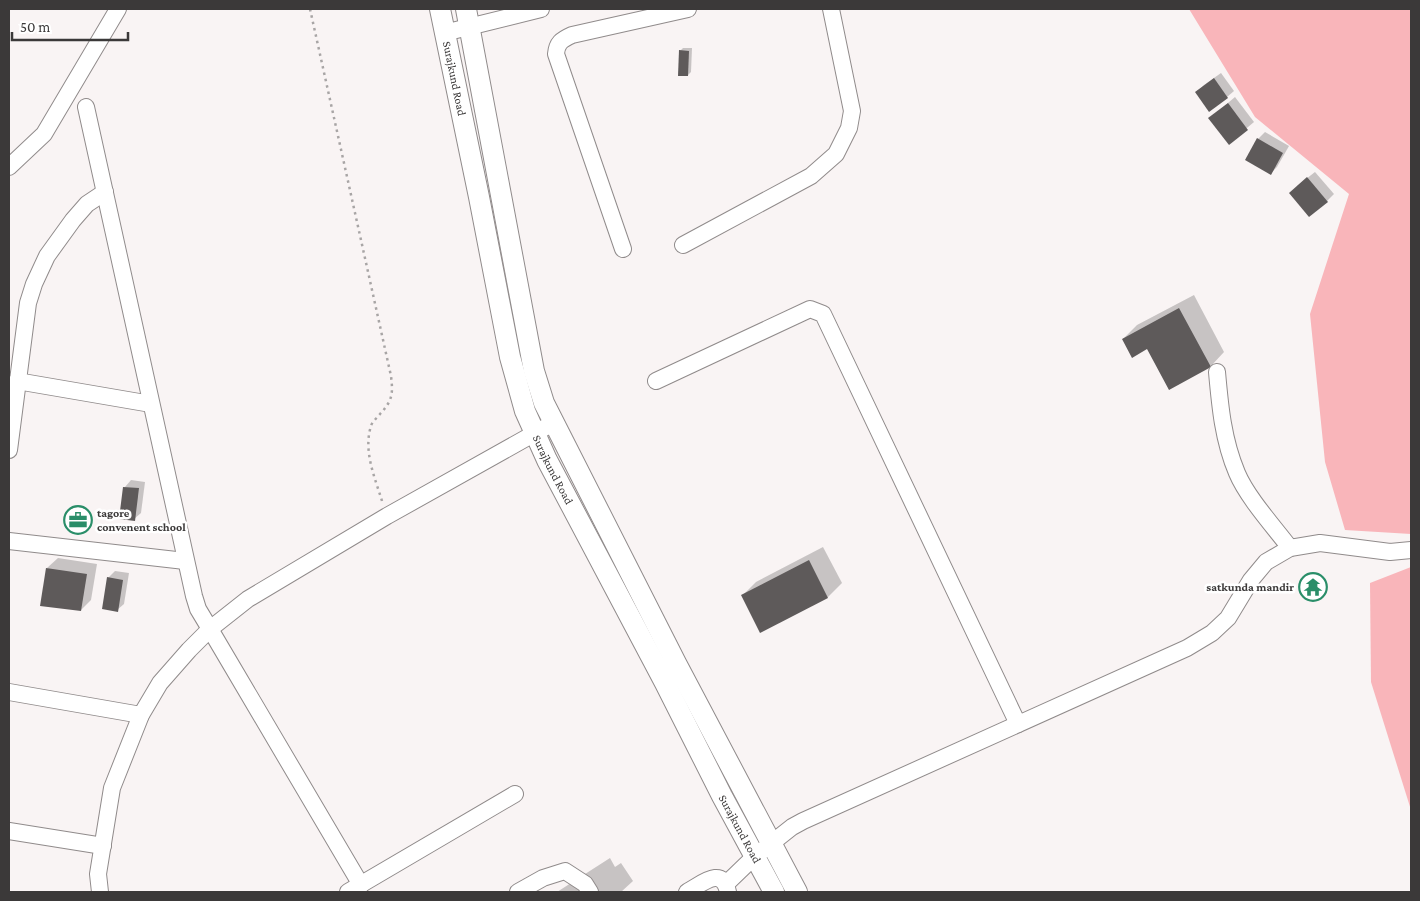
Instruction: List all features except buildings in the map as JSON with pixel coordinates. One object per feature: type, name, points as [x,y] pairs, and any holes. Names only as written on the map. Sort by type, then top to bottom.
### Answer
[{"type":"main road","name":"Surajkund Road","points":[[440,9],[510,357],[525,411],[547,460],[774,892]]},
{"type":"main road","name":"Surajkund Road","points":[[468,18],[538,389],[553,424],[676,663],[797,892]]},
{"type":"street","points":[[9,168],[44,134],[118,9]]},
{"type":"street","points":[[444,33],[468,18],[541,9]]},
{"type":"street","points":[[623,249],[556,54],[557,46],[563,39],[572,35],[687,9]]},
{"type":"street","points":[[683,246],[811,176],[836,154],[849,128],[852,111],[831,9]]},
{"type":"street","points":[[86,107],[185,561],[198,609],[355,888],[515,794]]},
{"type":"street","points":[[9,450],[28,303],[34,284],[47,256],[73,220],[87,204],[105,192]]},
{"type":"street","points":[[656,381],[810,309],[823,314],[1018,724]]},
{"type":"street","points":[[1217,372],[1221,417],[1226,443],[1237,474],[1248,493],[1290,548]]},
{"type":"street","points":[[17,381],[151,404]]},
{"type":"street","points":[[100,892],[98,874],[112,788],[141,715],[160,683],[189,650],[210,629],[248,599],[387,516],[553,424]]},
{"type":"street","points":[[9,541],[185,561]]},
{"type":"street","points":[[687,892],[712,878],[718,877],[727,888],[754,857],[792,827],[803,821],[1187,648],[1212,633],[1228,618],[1251,580],[1266,562],[1290,548],[1320,543],[1390,552],[1411,550]]},
{"type":"street","points":[[9,692],[141,715]]},
{"type":"street","points":[[9,831],[103,846]]},
{"type":"street","points":[[518,892],[543,878],[565,871],[585,884],[590,892]]},
{"type":"path","points":[[310,9],[392,376],[393,392],[387,407],[371,424],[368,442],[371,465],[387,516]]},
{"type":"shaded area","points":[[1189,9],[1411,9],[1411,534],[1345,530],[1325,462],[1310,314],[1349,194],[1255,117]]},
{"type":"shaded area","points":[[1411,567],[1411,810],[1371,682],[1370,583]]},
{"type":"place","name":"tagore convenent school","points":[[78,520]]},
{"type":"place","name":"satkunda mandir","points":[[1313,587]]}]
